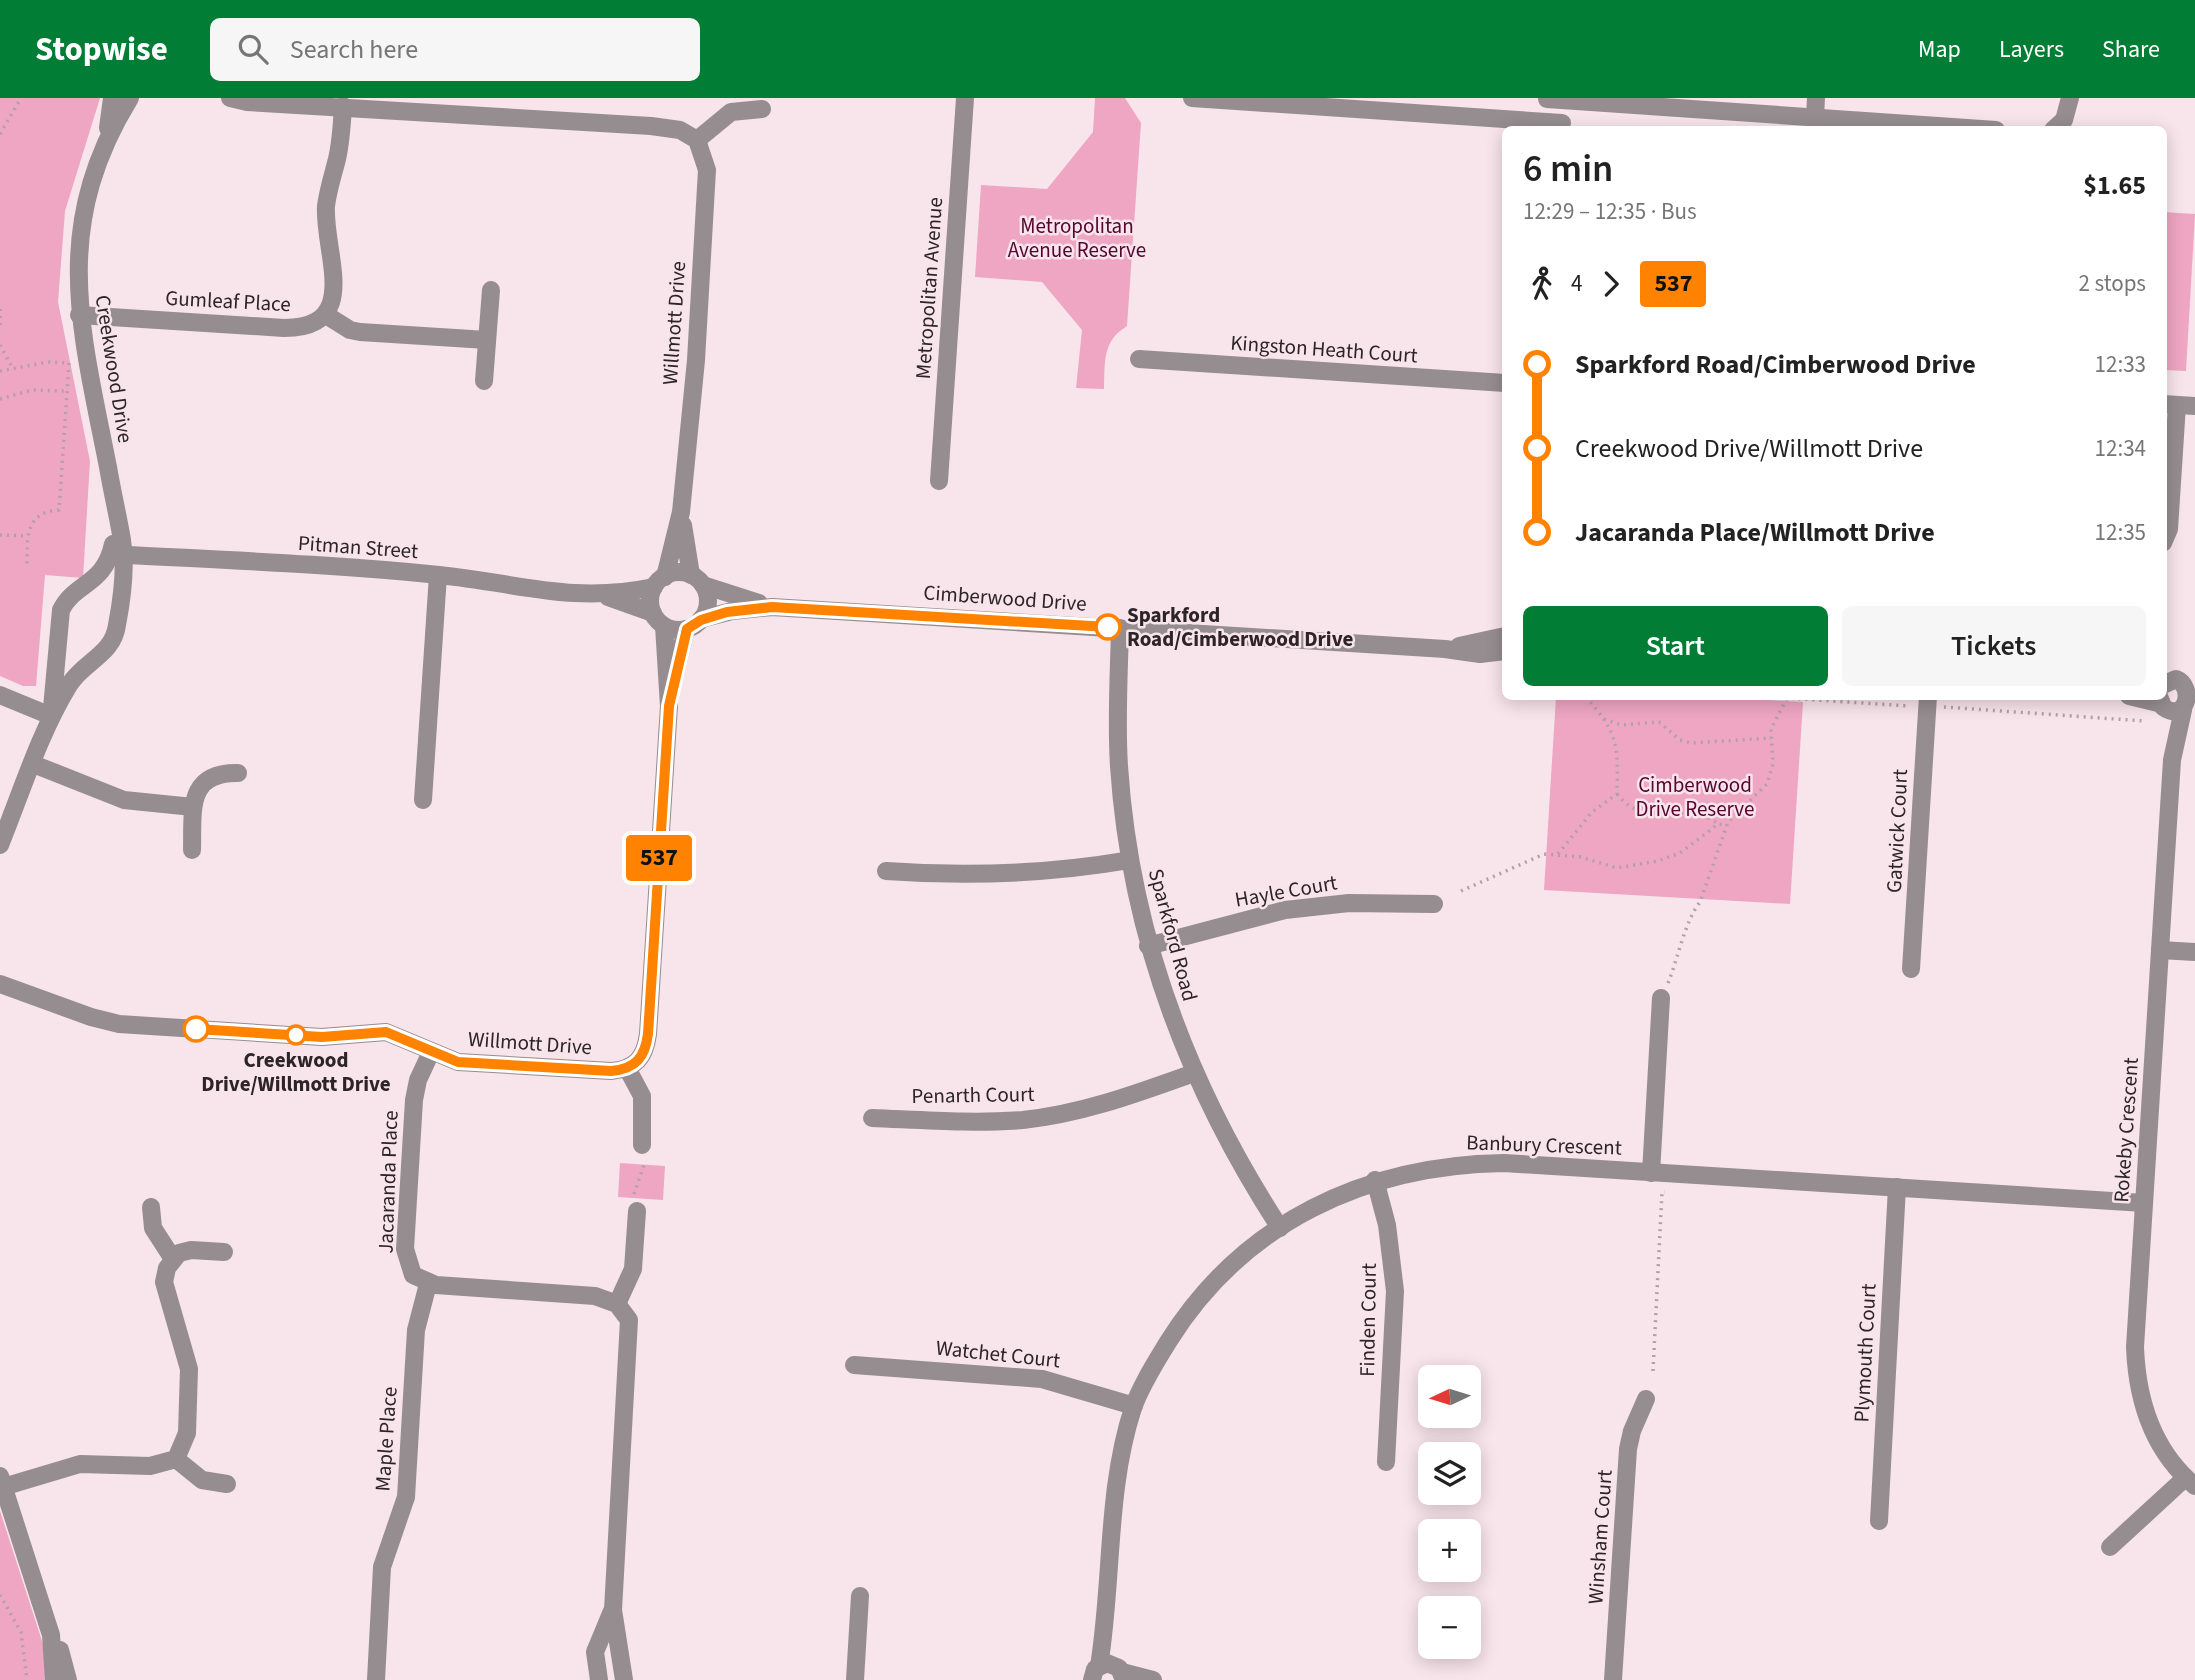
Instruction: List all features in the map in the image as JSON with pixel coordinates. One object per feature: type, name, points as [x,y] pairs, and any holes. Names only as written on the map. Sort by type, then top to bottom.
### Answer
[{"type":"street","name":"Creekwood Drive","points":[[105,145],[111,98]]},
{"type":"street","name":"Creekwood Drive","points":[[0,845],[51,716],[77,673],[110,647],[115,638],[116,520],[79,315],[79,256],[85,201],[105,145],[130,98]]},
{"type":"street","points":[[230,98],[247,102],[651,126],[680,130],[697,140],[731,112],[762,109]]},
{"type":"street","name":"Metropolitan Avenue","points":[[939,481],[965,98]]},
{"type":"street","points":[[1192,98],[1561,126],[1570,100]]},
{"type":"street","points":[[1539,125],[1547,98],[1940,126]]},
{"type":"street","points":[[1815,117],[1816,98]]},
{"type":"street","points":[[2057,126],[2064,120],[2070,98]]},
{"type":"street","points":[[343,106],[338,157],[326,210],[334,262],[332,295],[326,315],[350,330],[360,332],[487,341]]},
{"type":"street","name":"Willmott Drive","points":[[659,582],[681,512],[696,360],[707,170],[697,140]]},
{"type":"street","points":[[484,382],[491,290]]},
{"type":"street","name":"Gumleaf Place","points":[[79,315],[298,328],[310,327],[326,315]]},
{"type":"street","name":"Kingston Heath Court","points":[[1139,359],[1502,383]]},
{"type":"street","points":[[2167,534],[2179,405]]},
{"type":"street","name":"Willmott Drive","points":[[681,512],[697,580]]},
{"type":"street","name":"Creekwood Drive","points":[[51,716],[61,610],[71,597],[101,573],[116,554]]},
{"type":"street","name":"Pitman Street","points":[[116,554],[438,575],[540,592],[602,595],[659,582]]},
{"type":"street","points":[[642,1145],[642,1096],[627,1068],[643,1056],[648,1034],[669,706],[658,619],[651,595],[659,582],[673,573],[697,580],[708,603],[694,624],[669,706]]},
{"type":"street","points":[[423,800],[438,575]]},
{"type":"street","name":"Cimberwood Drive","points":[[697,580],[772,607]]},
{"type":"street","name":"Pitman Street","points":[[602,595],[658,619]]},
{"type":"street","name":"Cimberwood Drive","points":[[694,624],[732,611],[772,607],[1445,649],[1480,654],[1502,652]]},
{"type":"street","points":[[658,619],[694,624]]},
{"type":"street","name":"Sparkford Road","points":[[1120,628],[1119,754],[1130,860],[1148,946],[1194,1073],[1245,1174],[1280,1228]]},
{"type":"street","name":"Cimberwood Drive","points":[[1445,649],[1502,637]]},
{"type":"street","points":[[2167,683],[2176,679],[2192,687]]},
{"type":"street","name":"Rokeby Crescent","points":[[2190,1482],[2152,1430],[2144,1409],[2136,1365],[2175,705],[2192,697],[2192,687]]},
{"type":"street","points":[[0,695],[51,716]]},
{"type":"street","points":[[2149,700],[2175,705]]},
{"type":"street","name":"Gatwick Court","points":[[1911,969],[1927,702]]},
{"type":"street","points":[[33,764],[124,800],[193,807]]},
{"type":"street","points":[[192,850],[193,807],[201,785],[207,778],[223,773],[238,773]]},
{"type":"street","points":[[886,871],[1010,875],[1067,871],[1130,860]]},
{"type":"street","name":"Hayle Court","points":[[1148,946],[1297,908],[1349,903],[1434,904]]},
{"type":"street","points":[[2160,950],[2195,952]]},
{"type":"street","name":"Willmott Drive","points":[[0,977],[23,990]]},
{"type":"street","name":"Willmott Drive","points":[[0,984],[118,1024],[322,1037],[386,1032],[411,1040],[431,1052],[458,1062],[611,1071],[627,1068]]},
{"type":"street","points":[[1651,1172],[1661,998]]},
{"type":"street","name":"Jacaranda Place","points":[[428,1284],[409,1269],[405,1249],[414,1100],[418,1080],[431,1052]]},
{"type":"street","name":"Penarth Court","points":[[872,1118],[962,1122],[1024,1119],[1107,1103],[1194,1073]]},
{"type":"street","name":"Banbury Crescent","points":[[1110,1672],[1106,1622],[1115,1493],[1134,1406],[1159,1357],[1186,1315],[1229,1266],[1280,1228],[1329,1199],[1375,1180],[1467,1164],[1651,1172],[2144,1203]]},
{"type":"street","name":"Finden Court","points":[[1375,1180],[1387,1225],[1395,1291],[1386,1462]]},
{"type":"street","name":"Plymouth Court","points":[[1879,1521],[1897,1187]]},
{"type":"street","points":[[151,1207],[153,1228],[173,1259]]},
{"type":"street","points":[[617,1304],[633,1269],[637,1211]]},
{"type":"street","points":[[176,1459],[187,1433],[190,1380],[187,1357],[165,1290],[164,1275],[179,1253],[191,1250],[224,1252]]},
{"type":"street","points":[[428,1284],[595,1296],[617,1304],[628,1320],[630,1332],[613,1610],[624,1680]]},
{"type":"street","name":"Maple Place","points":[[376,1680],[382,1567],[406,1497],[416,1330],[428,1284]]},
{"type":"street","name":"Watchet Court","points":[[854,1365],[1031,1377],[1080,1388],[1134,1406]]},
{"type":"street","name":"Winsham Court","points":[[1614,1680],[1628,1449],[1632,1431],[1646,1399]]},
{"type":"street","points":[[68,1680],[2,1482],[80,1464],[150,1466],[176,1459]]},
{"type":"street","points":[[176,1459],[202,1480],[227,1483]]},
{"type":"street","points":[[2109,1547],[2190,1482]]},
{"type":"street","points":[[855,1680],[860,1596]]},
{"type":"street","points":[[599,1680],[595,1652],[613,1610]]},
{"type":"street","points":[[51,1635],[54,1680]]},
{"type":"street","points":[[1110,1672],[1153,1680]]},
{"type":"path","points":[[0,134],[21,98]]},
{"type":"path","points":[[0,309],[0,327]]},
{"type":"path","points":[[0,345],[12,367]]},
{"type":"path","points":[[0,371],[48,362],[69,363],[59,509],[38,514],[27,536],[27,566]]},
{"type":"path","points":[[0,399],[32,390],[67,391]]},
{"type":"path","points":[[0,535],[27,536]]},
{"type":"path","points":[[1588,700],[1603,718],[1618,750],[1617,794]]},
{"type":"path","points":[[1661,998],[1675,970],[1692,913],[1700,902],[1727,825],[1767,784],[1773,764],[1773,722],[1786,700]]},
{"type":"path","points":[[1857,700],[1927,702],[2144,721]]},
{"type":"path","points":[[1603,718],[1621,724],[1660,722],[1681,740],[1691,743],[1771,738]]},
{"type":"path","points":[[1617,794],[1644,814],[1681,812],[1710,818],[1718,824],[1727,825]]},
{"type":"path","points":[[1558,854],[1592,812],[1617,794]]},
{"type":"path","points":[[1461,891],[1541,855],[1581,857],[1609,867],[1637,866],[1680,853],[1718,824]]},
{"type":"path","points":[[637,1211],[632,1207],[634,1189],[648,1152],[648,1146],[642,1145]]},
{"type":"path","points":[[1653,1371],[1662,1192],[1674,1193]]},
{"type":"path","points":[[0,1595],[20,1632],[27,1680]]},
{"type":"green space","points":[[0,98],[100,98],[65,211],[58,302],[90,461],[83,578],[45,575],[36,686],[23,686],[0,676]]},
{"type":"green space","name":"Metropolitan Avenue Reserve","points":[[1095,98],[1125,98],[1141,123],[1127,326],[1113,338],[1106,353],[1104,389],[1076,388],[1082,330],[1042,282],[975,277],[981,185],[1047,189],[1093,132]]},
{"type":"green space","points":[[2167,212],[2195,214],[2186,371],[2167,370]]},
{"type":"green space","name":"Cimberwood Drive Reserve","points":[[1556,700],[1803,702],[1790,904],[1544,890]]},
{"type":"green space","points":[[620,1163],[665,1166],[663,1200],[618,1197]]},
{"type":"green space","points":[[0,1511],[43,1644],[49,1680],[0,1680]]},
{"type":"bus line","name":"537","points":[[196,1029],[322,1037],[375,1031],[396,1034],[458,1062],[611,1071],[627,1068],[643,1056],[648,1034],[669,706],[687,629],[701,620],[727,612],[772,607],[1108,627]]},
{"type":"place","name":"Sparkford Road/Cimberwood Drive","points":[[1108,627]]},
{"type":"place","name":"Creekwood Drive/Willmott Drive","points":[[296,1035]]}]
